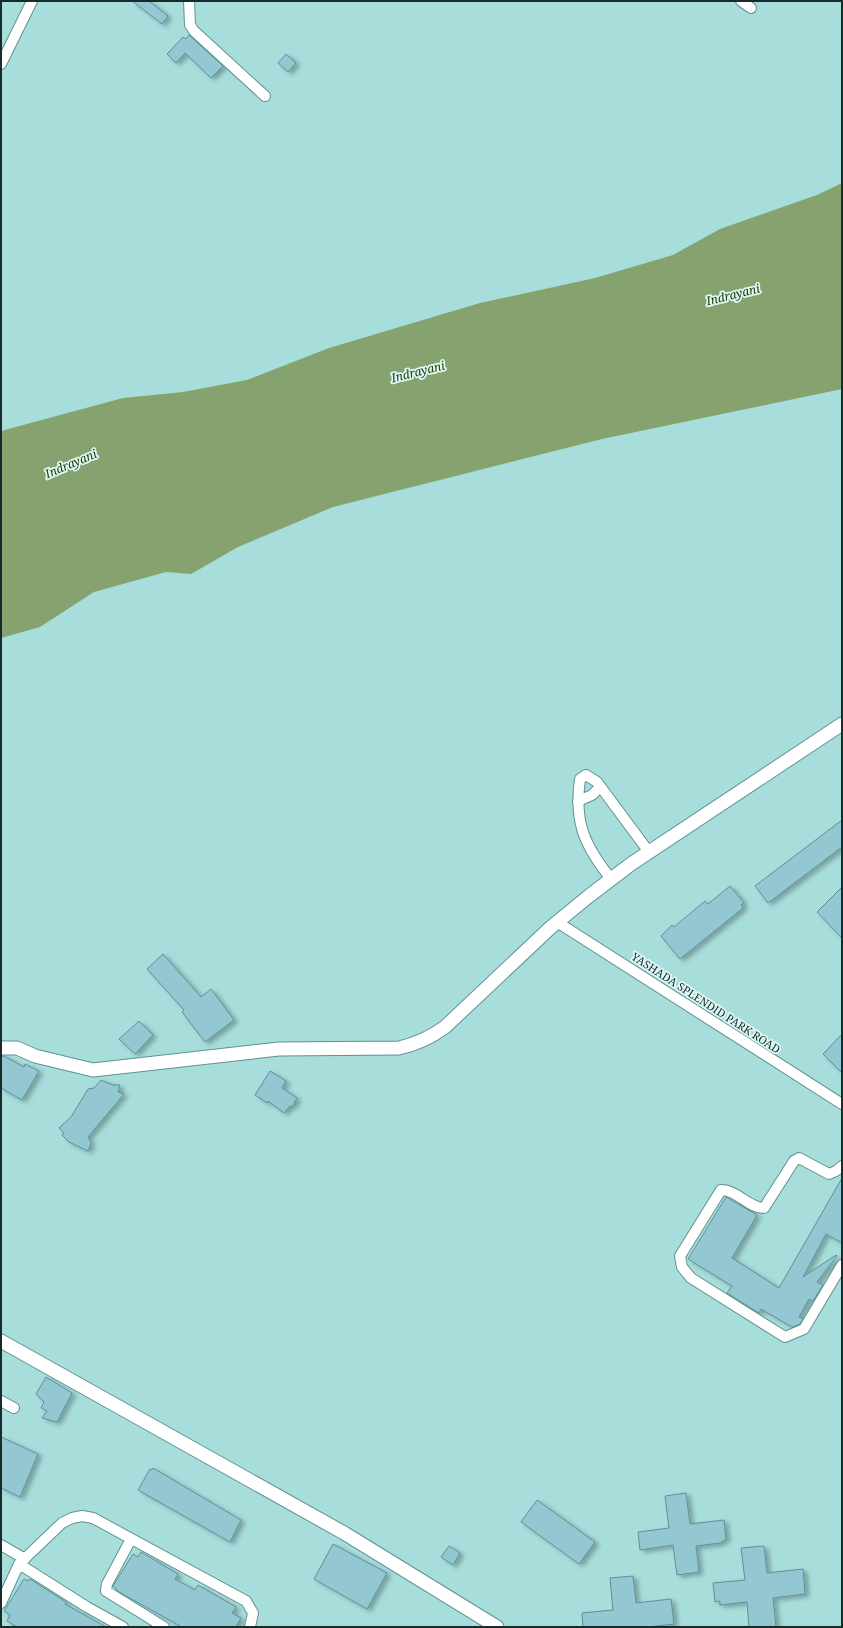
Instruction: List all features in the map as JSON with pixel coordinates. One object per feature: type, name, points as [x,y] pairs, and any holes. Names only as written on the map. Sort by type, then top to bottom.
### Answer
[{"type":"street","points":[[1,64],[32,1]]},
{"type":"street","points":[[189,1],[190,25],[194,31],[265,96]]},
{"type":"street","points":[[741,1],[751,8]]},
{"type":"street","points":[[1,1048],[17,1048],[35,1056],[93,1070],[279,1049],[399,1048],[416,1044],[431,1037],[445,1027],[557,922],[610,879],[842,724]]},
{"type":"street","points":[[610,879],[594,858],[579,823],[578,801],[580,779],[586,775],[592,777],[649,852]]},
{"type":"street","points":[[578,801],[592,795],[600,787]]},
{"type":"street","name":"YASHADA SPLENDID PARK ROAD","points":[[557,922],[842,1104]]},
{"type":"street","points":[[842,1166],[836,1172],[829,1174],[805,1160],[799,1158],[794,1160],[764,1208],[758,1208],[728,1190],[722,1190],[680,1256],[682,1267],[691,1278],[785,1337],[804,1329],[842,1265]]},
{"type":"street","points":[[1,1341],[344,1533],[497,1627]]},
{"type":"street","points":[[1,1401],[14,1408]]},
{"type":"street","points":[[1,1604],[22,1561],[62,1524],[72,1518],[82,1516],[93,1518],[246,1601],[252,1613],[250,1627]]},
{"type":"street","points":[[132,1539],[108,1584],[106,1591],[164,1627]]},
{"type":"street","points":[[1,1545],[87,1607],[123,1627]]},
{"type":"water","name":"Indrayani","points":[[842,183],[842,389],[602,439],[333,507],[238,547],[191,574],[166,572],[94,592],[40,627],[1,638],[1,431],[123,398],[183,392],[247,380],[329,348],[480,303],[595,278],[673,255],[720,229],[817,195]]},
{"type":"building","points":[[132,1],[149,1],[168,16],[162,24]]},
{"type":"building","points":[[189,35],[223,66],[211,78],[185,53],[176,63],[167,54],[183,37],[186,39]]},
{"type":"building","points":[[286,54],[296,63],[288,72],[278,63]]},
{"type":"building","points":[[842,820],[842,847],[768,903],[755,886]]},
{"type":"building","points":[[730,886],[744,903],[741,905],[743,908],[680,959],[661,936],[672,925],[674,927],[705,901],[708,904]]},
{"type":"building","points":[[842,887],[842,938],[817,912]]},
{"type":"building","points":[[163,954],[201,997],[211,989],[234,1020],[205,1042],[182,1012],[184,1010],[147,969]]},
{"type":"building","points":[[139,1021],[153,1035],[135,1054],[119,1039]]},
{"type":"building","points":[[842,1034],[842,1073],[823,1054]]},
{"type":"building","points":[[1,1056],[4,1056],[24,1067],[25,1064],[39,1071],[22,1100],[1,1088]]},
{"type":"building","points":[[270,1071],[286,1081],[282,1088],[297,1098],[292,1107],[290,1106],[284,1113],[268,1101],[267,1103],[255,1095]]},
{"type":"building","points":[[101,1080],[113,1085],[120,1085],[118,1092],[124,1094],[88,1137],[91,1143],[88,1151],[69,1142],[62,1135],[64,1133],[59,1128],[71,1117],[88,1089],[94,1088]]},
{"type":"building","points":[[842,1178],[842,1243],[826,1234],[803,1277],[836,1255],[837,1256],[817,1282],[823,1285],[813,1301],[809,1299],[799,1317],[803,1319],[800,1324],[792,1327],[761,1309],[759,1313],[727,1293],[732,1286],[688,1259],[726,1197],[757,1215],[732,1258],[779,1288]]},
{"type":"building","points":[[46,1377],[72,1393],[57,1422],[42,1418],[47,1411],[41,1408],[44,1402],[36,1394]]},
{"type":"building","points":[[1,1437],[38,1454],[20,1497],[1,1488]]},
{"type":"building","points":[[153,1468],[241,1520],[230,1542],[138,1490],[150,1469],[152,1470]]},
{"type":"building","points":[[686,1493],[690,1524],[724,1520],[726,1539],[720,1543],[696,1546],[699,1572],[677,1575],[673,1545],[640,1550],[638,1532],[669,1528],[665,1496]]},
{"type":"building","points":[[537,1500],[595,1542],[579,1564],[521,1522]]},
{"type":"building","points":[[333,1544],[387,1573],[367,1609],[314,1579]]},
{"type":"building","points":[[449,1546],[460,1553],[453,1565],[441,1557]]},
{"type":"building","points":[[764,1546],[767,1573],[803,1569],[805,1594],[773,1598],[776,1627],[749,1627],[747,1602],[720,1605],[720,1601],[715,1602],[713,1583],[745,1580],[741,1548]]},
{"type":"building","points":[[141,1552],[178,1574],[175,1579],[195,1590],[198,1585],[236,1607],[232,1613],[241,1618],[236,1627],[182,1627],[119,1592],[113,1586],[133,1554],[138,1557]]},
{"type":"building","points":[[633,1576],[636,1603],[671,1599],[674,1624],[648,1627],[583,1627],[582,1613],[613,1610],[610,1578]]},
{"type":"building","points":[[24,1579],[28,1581],[30,1579],[66,1602],[65,1604],[106,1627],[17,1627],[7,1621],[10,1615],[4,1611]]}]
